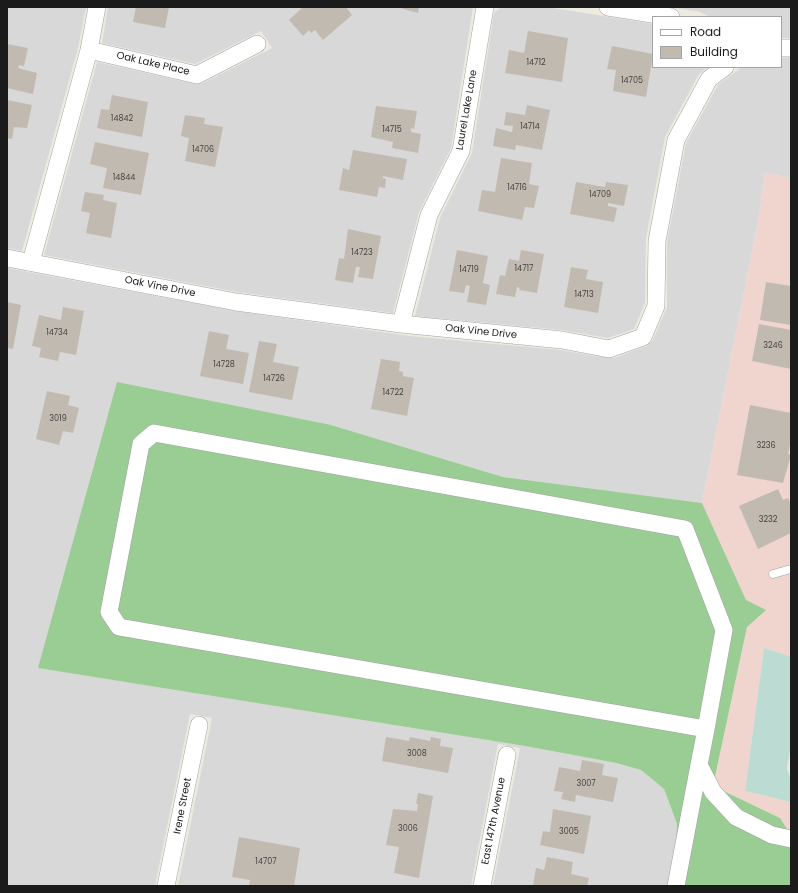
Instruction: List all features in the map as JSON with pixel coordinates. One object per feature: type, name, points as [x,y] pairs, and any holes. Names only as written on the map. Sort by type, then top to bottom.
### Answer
[{"type":"street","points":[[31,262],[89,50],[97,7]]},
{"type":"street","name":"Laurel Lake Lane","points":[[402,324],[429,215],[461,151],[485,7]]},
{"type":"street","points":[[608,7],[665,16]]},
{"type":"street","name":"Oak Lake Place","points":[[89,50],[197,74],[257,44]]},
{"type":"street","name":"Oak Vine Drive","points":[[7,258],[236,302],[402,324],[562,340],[609,349],[643,337],[656,306],[656,241],[676,140],[709,79],[724,68]]},
{"type":"street","points":[[676,886],[706,729],[724,630],[685,529],[154,433],[141,444],[109,612],[119,627],[706,729]]},
{"type":"street","name":"Irene Street","points":[[166,886],[199,725]]},
{"type":"street","name":"East 147th Avenue","points":[[482,886],[507,756]]},
{"type":"street","points":[[699,765],[713,792],[736,817],[772,835],[791,839]]},
{"type":"lane","points":[[773,574],[791,569]]},
{"type":"shaded area","points":[[7,7],[86,7],[78,48],[22,251],[7,248]]},
{"type":"shaded area","points":[[108,7],[473,7],[451,148],[419,212],[393,313],[237,292],[44,255],[97,62],[195,84],[203,83],[272,48],[261,31],[195,64],[102,43]]},
{"type":"shaded area","points":[[501,7],[547,7],[652,24],[652,68],[707,68],[699,74],[665,137],[646,238],[645,303],[634,329],[608,338],[562,330],[415,316],[440,218],[472,153],[494,13]]},
{"type":"shaded area","points":[[670,7],[791,7],[791,38],[782,38],[782,16],[708,16],[700,12]]},
{"type":"shaded area","points":[[791,57],[791,178],[765,173],[758,222],[702,503],[503,477],[331,425],[39,668],[525,746],[616,763],[641,770],[664,789],[677,824],[675,862],[670,886],[493,886],[520,748],[498,744],[471,886],[178,886],[212,718],[190,714],[155,886],[7,886],[7,268],[235,311],[410,336],[560,350],[614,358],[647,346],[653,340],[667,307],[667,242],[686,143],[718,85],[741,68],[782,68],[782,58]]},
{"type":"shaded area","points":[[765,173],[791,178],[791,655],[789,656],[764,648],[745,791],[791,802],[791,835],[780,818],[713,786],[747,627],[746,600],[702,503],[758,222]]},
{"type":"shaded area","points":[[764,648],[789,656],[791,655],[791,745],[787,768],[791,781],[791,802],[745,791]]},
{"type":"green space","points":[[117,382],[331,425],[503,477],[702,503],[746,600],[766,610],[747,627],[713,786],[780,818],[791,835],[791,886],[670,886],[675,862],[677,824],[664,789],[641,770],[616,763],[525,746],[38,668]]},
{"type":"building","points":[[136,7],[169,7],[165,28],[133,22]]},
{"type":"building","points":[[303,7],[346,7],[352,15],[323,40],[315,30],[311,33],[309,30],[303,36],[289,20]]},
{"type":"building","points":[[397,7],[419,7],[418,13]]},
{"type":"building","points":[[528,31],[568,38],[562,82],[505,73],[509,50],[524,53]]},
{"type":"building","points":[[7,44],[28,48],[24,66],[19,65],[18,68],[37,73],[33,94],[7,88]]},
{"type":"building","points":[[612,46],[652,54],[646,97],[613,91],[616,70],[607,69]]},
{"type":"building","points":[[112,95],[148,102],[142,137],[97,128],[101,109],[109,110]]},
{"type":"building","points":[[7,100],[32,105],[27,128],[14,127],[12,139],[7,138]]},
{"type":"building","points":[[527,105],[550,110],[542,150],[516,145],[515,150],[493,146],[496,128],[512,132],[513,126],[504,125],[506,112],[525,115]]},
{"type":"building","points":[[376,106],[417,111],[414,129],[411,128],[411,132],[421,134],[418,153],[392,148],[393,142],[371,137]]},
{"type":"building","points":[[185,115],[205,118],[204,124],[223,127],[215,167],[185,161],[189,138],[181,136]]},
{"type":"building","points":[[95,142],[149,153],[141,195],[103,188],[107,168],[90,164]]},
{"type":"building","points":[[353,150],[407,159],[403,180],[383,176],[383,178],[386,179],[385,188],[379,187],[377,197],[339,190],[343,168],[349,170]]},
{"type":"building","points":[[501,158],[532,163],[529,184],[539,186],[534,208],[525,207],[522,220],[478,211],[482,190],[495,192]]},
{"type":"building","points":[[576,182],[605,187],[606,182],[628,185],[624,206],[608,203],[608,206],[617,208],[614,222],[570,214]]},
{"type":"building","points":[[85,192],[104,195],[103,200],[117,203],[111,238],[86,233],[90,213],[81,211]]},
{"type":"building","points":[[348,229],[381,236],[373,279],[358,277],[360,267],[356,267],[353,283],[335,280],[339,258],[344,259]]},
{"type":"building","points":[[457,250],[488,256],[483,283],[490,285],[486,305],[467,302],[470,286],[466,285],[464,293],[449,291]]},
{"type":"building","points":[[521,250],[544,254],[537,293],[519,290],[520,288],[517,287],[515,297],[496,294],[500,275],[505,276],[509,259],[519,261]]},
{"type":"building","points":[[571,267],[588,270],[586,279],[603,282],[598,313],[564,307]]},
{"type":"building","points":[[766,282],[791,286],[791,325],[760,320]]},
{"type":"building","points":[[7,302],[21,305],[13,349],[7,348]]},
{"type":"building","points":[[63,307],[84,311],[76,355],[60,352],[58,361],[39,357],[41,348],[32,346],[39,315],[61,320]]},
{"type":"building","points":[[759,324],[791,330],[791,369],[752,361]]},
{"type":"building","points":[[209,331],[229,335],[226,349],[249,353],[243,384],[200,376]]},
{"type":"building","points":[[259,341],[277,344],[273,362],[299,367],[292,400],[249,392]]},
{"type":"building","points":[[381,359],[400,362],[399,371],[403,372],[403,376],[414,378],[407,416],[371,409]]},
{"type":"building","points":[[47,391],[70,396],[68,405],[79,408],[73,433],[63,431],[59,445],[36,439]]},
{"type":"building","points":[[750,405],[791,413],[791,439],[788,454],[791,455],[783,483],[737,475]]},
{"type":"building","points":[[778,489],[783,500],[788,498],[791,504],[791,533],[758,549],[739,506]]},
{"type":"building","points":[[386,737],[409,741],[410,737],[430,741],[431,737],[441,739],[440,746],[453,748],[448,773],[382,761]]},
{"type":"building","points":[[582,760],[604,764],[602,775],[618,778],[613,802],[576,795],[575,802],[561,799],[563,792],[554,791],[559,767],[580,771]]},
{"type":"building","points":[[418,793],[433,796],[419,878],[394,873],[399,847],[386,845],[393,809],[417,811],[418,804],[416,804]]},
{"type":"building","points":[[553,809],[591,816],[584,854],[540,845],[543,831],[550,832]]},
{"type":"building","points":[[239,837],[300,848],[294,886],[249,886],[250,880],[232,877]]},
{"type":"building","points":[[547,857],[573,862],[571,874],[589,878],[587,886],[533,886],[536,868],[544,870]]}]
